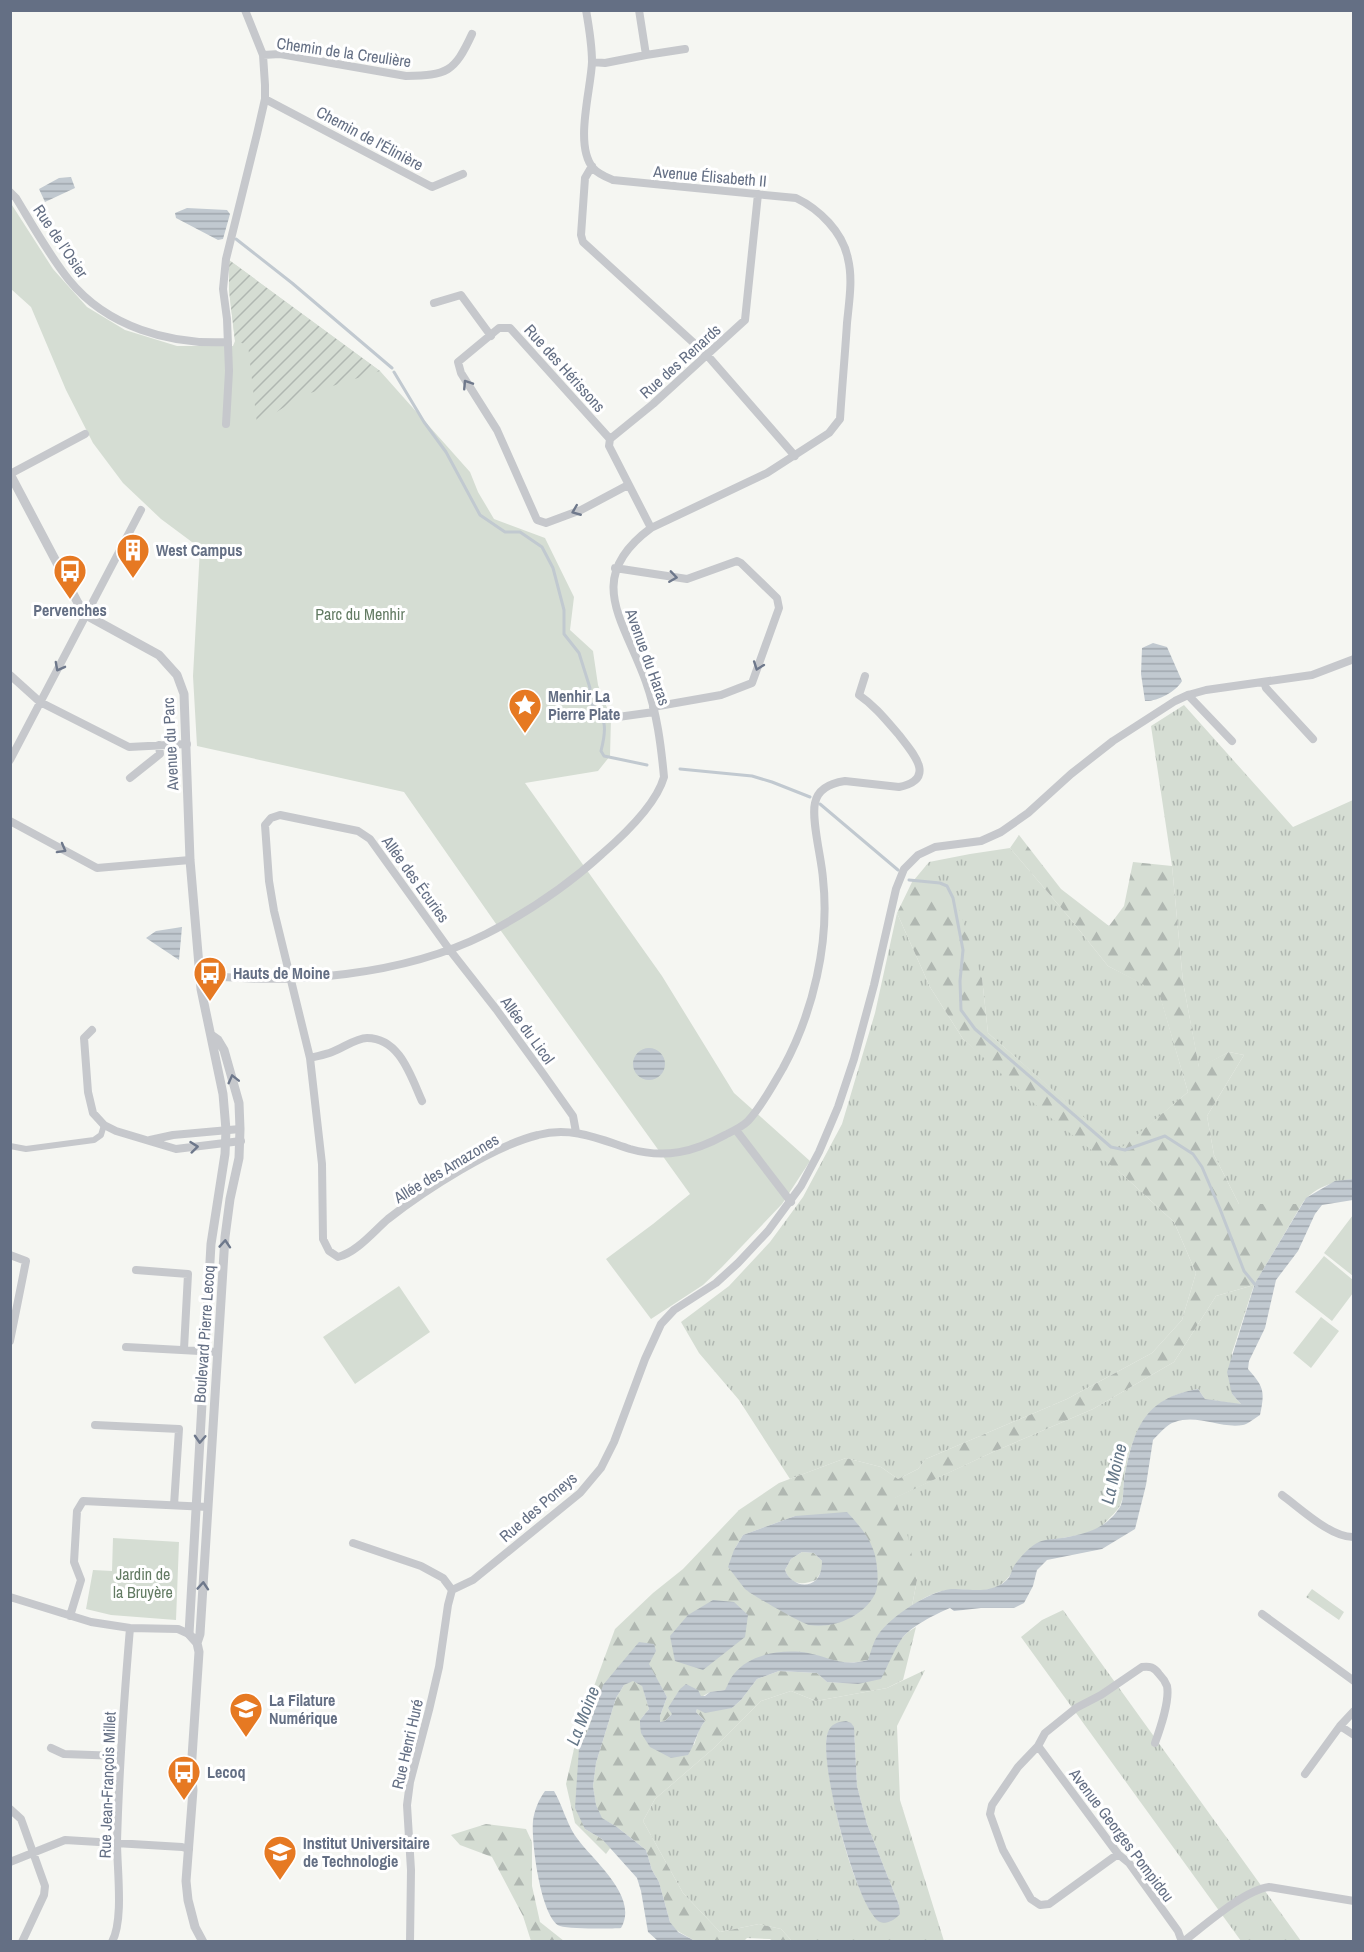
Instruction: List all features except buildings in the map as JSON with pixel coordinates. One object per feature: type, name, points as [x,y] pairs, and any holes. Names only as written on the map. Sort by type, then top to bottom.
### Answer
[{"type":"street","points":[[226,424],[229,371],[223,289],[226,259],[265,99],[263,55],[245,10]]},
{"type":"street","points":[[586,10],[592,62],[585,136],[586,153],[592,166],[585,178],[581,235],[583,242],[706,355],[795,456],[736,489],[651,528],[624,551],[615,568],[687,579],[737,561],[741,563],[777,598],[779,608],[752,683],[721,695],[618,717]]},
{"type":"street","points":[[639,10],[646,56]]},
{"type":"street","name":"Chemin de la Creulière","points":[[263,55],[280,54],[406,76],[426,76],[444,72],[452,67],[463,55],[472,34]]},
{"type":"street","points":[[592,62],[605,63],[685,49]]},
{"type":"street","name":"Chemin de l'Élinière","points":[[265,99],[432,187],[463,174]]},
{"type":"street","name":"Avenue Élisabeth II","points":[[592,166],[599,173],[613,180],[796,198],[809,205],[839,237],[848,259],[850,284],[840,419],[829,433],[795,456]]},
{"type":"street","name":"Rue de l’Osier","points":[[10,192],[70,281],[83,295],[110,315],[126,324],[164,338],[228,342]]},
{"type":"street","name":"Rue des Renards","points":[[610,439],[638,417],[745,320],[758,194]]},
{"type":"street","points":[[434,303],[461,295],[491,336],[458,362],[460,373],[497,430],[537,520],[546,523],[581,510],[628,485]]},
{"type":"street","name":"Rue des Hérissons","points":[[491,336],[499,328],[510,328],[610,439]]},
{"type":"street","points":[[85,434],[10,474],[86,615]]},
{"type":"street","points":[[610,439],[609,446],[651,528]]},
{"type":"street","points":[[10,760],[141,510]]},
{"type":"street","name":"Avenue du Haras","points":[[200,975],[259,978],[325,976],[410,961],[449,949],[484,934],[555,892],[573,880],[615,843],[662,788],[664,777],[654,710],[646,683],[617,612],[613,590],[615,568]]},
{"type":"street","name":"Avenue du Parc","points":[[86,615],[159,655],[177,675],[184,694],[190,860],[200,975]]},
{"type":"street","name":"Rue des Poneys","points":[[452,1590],[472,1580],[580,1493],[601,1468],[614,1442],[645,1359],[661,1324],[674,1310],[716,1283],[738,1263],[791,1202],[819,1152],[838,1107],[874,985],[896,888],[904,869],[918,855],[934,847],[981,841],[1001,832],[1028,813],[1071,774],[1113,741],[1175,701],[1206,690],[1312,675],[1353,659]]},
{"type":"street","points":[[10,675],[40,702],[129,747],[187,744]]},
{"type":"street","points":[[791,1202],[736,1130],[747,1122],[784,1066],[800,1030],[811,996],[823,937],[825,902],[824,879],[813,816],[816,797],[826,786],[837,782],[899,787],[908,785],[916,780],[920,767],[914,753],[874,705],[860,695],[865,676]]},
{"type":"street","points":[[1264,682],[1266,688],[1313,740]]},
{"type":"street","points":[[1188,695],[1232,741]]},
{"type":"street","points":[[130,778],[160,754],[159,746]]},
{"type":"street","name":"Allée des Écuries","points":[[290,978],[274,911],[265,825],[271,818],[280,815],[358,831],[370,839],[449,949]]},
{"type":"street","points":[[10,821],[97,868],[190,860]]},
{"type":"street","name":"Allée du Licol","points":[[449,949],[496,1009],[573,1116],[576,1132]]},
{"type":"street","name":"Boulevard Pierre Lecoq","points":[[189,1634],[211,1244],[226,1143],[223,1094],[204,1008],[200,975]]},
{"type":"street","name":"Allée des Amazones","points":[[290,978],[310,1058],[322,1164],[323,1239],[329,1251],[338,1257],[347,1255],[389,1219],[429,1190],[506,1146],[541,1134],[560,1131],[576,1132],[653,1154],[674,1154],[697,1149],[736,1130]]},
{"type":"street","points":[[92,1030],[84,1038],[88,1092],[93,1113],[104,1125],[116,1131],[176,1149],[240,1141]]},
{"type":"street","name":"Boulevard Pierre Lecoq","points":[[203,1941],[195,1927],[186,1881],[194,1790],[191,1772],[199,1652],[197,1643],[200,1634],[225,1238],[240,1141],[239,1103],[228,1060],[218,1040],[211,1035]]},
{"type":"street","points":[[310,1058],[330,1053],[366,1038],[384,1042],[395,1050],[405,1065],[422,1101]]},
{"type":"street","points":[[10,1146],[26,1149],[94,1140],[101,1136],[104,1125]]},
{"type":"street","points":[[148,1140],[173,1135],[240,1129]]},
{"type":"street","points":[[10,1255],[26,1261],[10,1341]]},
{"type":"street","points":[[136,1269],[188,1274],[184,1349]]},
{"type":"street","points":[[126,1347],[218,1352]]},
{"type":"street","points":[[95,1425],[179,1430],[174,1504]]},
{"type":"street","points":[[1282,1495],[1331,1530],[1347,1537],[1353,1537]]},
{"type":"street","points":[[70,1616],[81,1580],[74,1562],[77,1511],[83,1501],[208,1507]]},
{"type":"street","points":[[352,1543],[421,1566],[443,1578],[452,1590]]},
{"type":"street","name":"Rue Henri Huré","points":[[410,1941],[411,1870],[407,1805],[410,1782],[439,1667],[452,1590]]},
{"type":"street","points":[[10,1597],[91,1623],[130,1628],[177,1629],[189,1634],[197,1643]]},
{"type":"street","points":[[1262,1614],[1353,1681]]},
{"type":"street","name":"Rue Jean-François Millet","points":[[112,1941],[116,1934],[118,1919],[117,1844],[120,1756],[130,1628]]},
{"type":"street","points":[[1118,1854],[1049,1904],[1040,1905],[1031,1899],[1003,1850],[990,1814],[992,1805],[1018,1767],[1038,1746],[1046,1733],[1076,1708],[1101,1695],[1135,1671],[1149,1666],[1156,1670],[1167,1688],[1162,1721],[1155,1743]]},
{"type":"street","points":[[1305,1774],[1353,1711]]},
{"type":"street","points":[[1340,1726],[1353,1735]]},
{"type":"street","name":"Avenue Georges Pompidou","points":[[1038,1746],[1118,1854],[1129,1863],[1183,1941]]},
{"type":"street","points":[[51,1748],[64,1754],[120,1756]]},
{"type":"street","points":[[10,1809],[21,1819],[45,1886],[44,1895],[22,1941]]},
{"type":"street","points":[[10,1862],[65,1840],[182,1846],[189,1849]]},
{"type":"street","points":[[1183,1941],[1259,1888],[1269,1887],[1353,1901]]},
{"type":"green space","name":"Parc du Menhir","points":[[10,202],[53,269],[87,307],[125,330],[177,346],[233,346],[235,341],[229,290],[229,260],[380,371],[470,472],[478,492],[494,519],[545,538],[574,597],[570,630],[593,651],[598,685],[611,718],[610,756],[598,771],[525,783],[662,976],[734,1093],[810,1161],[782,1204],[722,1267],[703,1285],[651,1319],[606,1259],[690,1194],[404,792],[197,746],[193,676],[200,548],[161,519],[123,483],[93,443],[66,390],[31,307],[11,289]]},
{"type":"green space","points":[[229,260],[380,371],[304,395],[257,424],[248,345],[235,341],[229,290]]},
{"type":"green space","points":[[1184,705],[1293,827],[1353,800],[1353,1179],[1324,1186],[1306,1198],[1302,1204],[1239,1204],[1214,1155],[1207,1116],[1244,1055],[1229,1052],[1199,1068],[1183,982],[1172,866],[1151,726]]},
{"type":"green space","points":[[1019,835],[1061,889],[1109,926],[1124,906],[1133,862],[1172,866],[1183,982],[1199,1067],[1229,1052],[1244,1055],[1207,1116],[1214,1155],[1239,1204],[1302,1204],[1254,1285],[1216,1296],[1174,1362],[1093,1409],[895,1498],[908,1537],[917,1580],[912,1606],[886,1626],[868,1660],[841,1662],[815,1655],[725,1690],[710,1692],[660,1722],[667,1697],[648,1664],[654,1644],[588,1730],[579,1748],[585,1829],[611,1847],[606,1854],[575,1823],[566,1784],[579,1727],[615,1629],[653,1593],[683,1569],[739,1510],[779,1483],[846,1458],[881,1467],[898,1479],[918,1469],[926,1459],[1067,1399],[1152,1353],[1182,1320],[1196,1273],[1174,1222],[1124,1176],[1046,1114],[963,1039],[930,987],[897,913],[913,880],[958,906],[982,978],[988,1033],[1120,1149],[1188,1092],[1159,993],[1108,966],[1010,848]],"holes":[[[795,1516],[863,1609],[776,1607],[747,1590],[734,1550],[743,1535]]]},
{"type":"green space","points":[[1010,848],[1108,966],[1159,992],[1188,1092],[1120,1150],[988,1033],[982,978],[914,880],[929,862]]},
{"type":"green space","points":[[897,913],[930,987],[963,1039],[1124,1176],[1174,1222],[1196,1273],[1182,1320],[1152,1353],[1067,1399],[926,1459],[918,1469],[898,1479],[881,1467],[846,1458],[790,1479],[739,1400],[699,1353],[681,1322],[729,1286],[770,1242],[803,1197],[842,1124],[875,1013]]},
{"type":"green space","points":[[1354,1216],[1353,1276],[1324,1253]]},
{"type":"green space","points":[[1324,1256],[1353,1280],[1353,1293],[1332,1321],[1295,1292]]},
{"type":"green space","points":[[1254,1285],[1232,1353],[1232,1394],[1242,1405],[1205,1399],[1198,1389],[1165,1400],[1153,1409],[1137,1432],[1127,1463],[1121,1503],[1098,1529],[1035,1546],[1022,1556],[1010,1575],[999,1586],[986,1590],[939,1592],[912,1606],[917,1580],[894,1498],[1093,1409],[1174,1362],[1216,1296]]},
{"type":"green space","points":[[399,1286],[430,1332],[355,1384],[323,1337]]},
{"type":"green space","points":[[1321,1317],[1339,1331],[1311,1368],[1293,1353]]},
{"type":"green space","name":"Jardin de la Bruyère","points":[[113,1538],[179,1542],[176,1620],[111,1615],[86,1609],[93,1570],[112,1571]]},
{"type":"green space","points":[[802,1552],[814,1553],[822,1561],[822,1570],[816,1580],[807,1583],[794,1582],[785,1570],[791,1559]]},
{"type":"green space","points":[[1312,1589],[1344,1612],[1339,1620],[1306,1597]]},
{"type":"green space","points":[[1063,1610],[1301,1941],[1241,1941],[1021,1637],[1042,1620]]},
{"type":"green space","points":[[916,1627],[903,1680],[887,1688],[816,1701],[791,1691],[761,1701],[714,1748],[655,1799],[643,1821],[683,1893],[720,1932],[759,1924],[781,1929],[792,1941],[747,1938],[744,1941],[695,1941],[674,1929],[646,1850],[617,1827],[601,1818],[596,1806],[593,1786],[596,1763],[616,1698],[624,1685],[633,1680],[642,1685],[649,1709],[640,1720],[694,1745],[705,1721],[696,1712],[697,1709],[732,1708],[757,1679],[779,1671],[817,1673],[827,1682],[858,1684],[908,1632]]},
{"type":"green space","points":[[925,1670],[897,1726],[900,1800],[944,1941],[792,1941],[781,1929],[759,1924],[720,1932],[683,1893],[643,1821],[655,1799],[714,1748],[761,1701],[791,1691],[816,1701],[887,1688]],"holes":[[[854,1727],[857,1786],[867,1824],[899,1905],[871,1912],[850,1865],[841,1831],[830,1780],[827,1734]]]},
{"type":"green space","points":[[486,1824],[526,1829],[532,1842],[532,1886],[540,1922],[564,1941],[531,1941],[523,1916],[492,1857],[460,1845],[451,1835]]},
{"type":"shaded area","points":[[71,177],[75,188],[45,202],[39,189],[59,178]]},
{"type":"shaded area","points":[[187,208],[227,210],[230,214],[223,239],[218,240],[176,218],[175,213]]},
{"type":"shaded area","points":[[1153,643],[1167,647],[1182,681],[1165,696],[1145,701],[1141,674],[1142,648]]},
{"type":"shaded area","points":[[182,927],[179,960],[146,938],[156,931]]},
{"type":"shaded area","points":[[649,1048],[660,1053],[665,1064],[660,1075],[649,1080],[638,1075],[633,1064],[638,1053]]},
{"type":"shaded area","points":[[1353,1179],[1353,1200],[1322,1205],[1315,1214],[1298,1251],[1276,1280],[1265,1328],[1249,1361],[1248,1369],[1262,1390],[1260,1415],[1243,1425],[1184,1420],[1172,1423],[1163,1430],[1153,1440],[1146,1485],[1135,1529],[1102,1549],[1047,1560],[1037,1570],[1033,1586],[1024,1603],[1014,1608],[954,1611],[950,1608],[923,1621],[901,1640],[881,1679],[858,1684],[827,1682],[817,1673],[779,1671],[757,1679],[732,1708],[705,1713],[697,1709],[696,1712],[705,1721],[688,1755],[671,1758],[650,1747],[641,1733],[640,1720],[649,1709],[642,1686],[633,1681],[624,1685],[616,1698],[596,1763],[593,1786],[596,1805],[602,1818],[646,1850],[652,1870],[659,1882],[670,1922],[678,1932],[695,1941],[658,1941],[648,1932],[637,1878],[602,1839],[585,1829],[575,1808],[579,1748],[588,1730],[603,1685],[639,1642],[654,1644],[656,1651],[649,1664],[667,1697],[660,1716],[660,1722],[665,1721],[672,1714],[668,1708],[686,1684],[698,1690],[701,1696],[725,1690],[741,1667],[758,1657],[778,1652],[799,1652],[851,1663],[868,1660],[878,1635],[891,1620],[921,1600],[932,1594],[951,1589],[993,1588],[1007,1580],[1018,1561],[1036,1544],[1044,1540],[1079,1535],[1102,1525],[1120,1507],[1132,1446],[1137,1432],[1153,1409],[1164,1400],[1179,1393],[1198,1389],[1205,1399],[1241,1404],[1232,1394],[1227,1372],[1255,1283],[1306,1198],[1335,1181]]},
{"type":"shaded area","points":[[847,1512],[873,1549],[878,1578],[877,1590],[863,1609],[847,1620],[828,1625],[809,1625],[749,1592],[728,1567],[743,1535],[795,1516]],"holes":[[[802,1552],[814,1553],[822,1561],[816,1580],[802,1584],[790,1578],[785,1570],[791,1559]]]},
{"type":"shaded area","points":[[713,1600],[734,1602],[748,1615],[745,1637],[703,1670],[675,1661],[670,1636],[688,1615]]},
{"type":"shaded area","points":[[846,1721],[854,1727],[857,1786],[867,1824],[899,1905],[900,1914],[894,1920],[886,1923],[880,1922],[870,1911],[860,1890],[850,1863],[833,1800],[826,1747],[828,1732],[835,1724]]},
{"type":"shaded area","points":[[545,1791],[554,1791],[574,1834],[619,1890],[624,1903],[625,1916],[621,1928],[565,1927],[553,1920],[547,1909],[539,1878],[533,1831],[536,1809]]},
{"type":"waterway","points":[[236,239],[392,368]]},
{"type":"waterway","points":[[394,372],[424,422],[446,452],[480,515],[505,532],[520,532],[542,547],[553,568],[564,610],[564,634],[579,653],[590,688],[589,701],[599,713],[604,724],[601,751],[604,756],[647,765]]},
{"type":"waterway","points":[[680,769],[752,776],[810,797]]},
{"type":"waterway","points":[[820,804],[898,870]]},
{"type":"waterway","points":[[909,880],[940,883],[947,886],[953,898],[963,950],[960,981],[961,1010],[975,1029],[1111,1147],[1125,1150],[1165,1136],[1193,1154],[1202,1167],[1244,1271],[1257,1287]]},
{"type":"place","name":"West Campus","points":[[133,579]]},
{"type":"place","name":"Pervenches","points":[[70,600]]},
{"type":"place","name":"Menhir La Pierre Plate","points":[[525,734]]},
{"type":"place","name":"Hauts de Moine","points":[[210,1002]]},
{"type":"place","name":"La Filature Numérique","points":[[246,1738]]},
{"type":"place","name":"Lecoq","points":[[184,1801]]},
{"type":"place","name":"Institut Universitaire de Technologie","points":[[280,1881]]},
{"type":"water label","name":"La Moine","points":[[1114,1474]]},
{"type":"water label","name":"La Moine","points":[[583,1716]]}]
